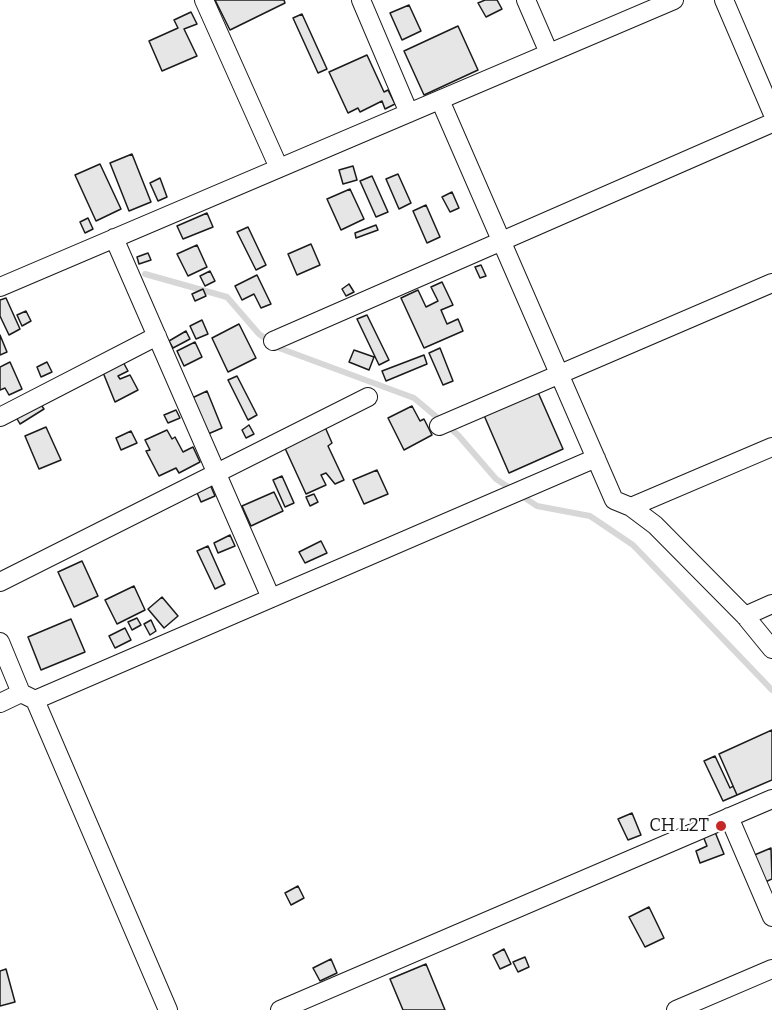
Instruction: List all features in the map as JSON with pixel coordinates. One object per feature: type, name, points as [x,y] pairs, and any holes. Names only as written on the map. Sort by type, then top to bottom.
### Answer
[{"type":"street","points":[[204,0],[279,168]]},
{"type":"street","points":[[361,0],[409,113]]},
{"type":"street","points":[[526,0],[549,53]]},
{"type":"street","points":[[0,287],[674,0]]},
{"type":"street","points":[[724,0],[772,112]]},
{"type":"street","points":[[440,100],[614,500],[631,507],[655,525],[745,616],[772,649]]},
{"type":"street","points":[[273,341],[772,123]]},
{"type":"street","points":[[114,238],[271,598]]},
{"type":"street","points":[[439,426],[772,283]]},
{"type":"street","points":[[0,417],[157,336]]},
{"type":"street","points":[[0,582],[369,397]]},
{"type":"street","points":[[631,507],[772,447]]},
{"type":"street","points":[[0,703],[28,697],[271,598],[596,458]]},
{"type":"street","points":[[745,616],[772,604]]},
{"type":"street","points":[[0,642],[28,697],[168,1010]]},
{"type":"street","points":[[290,1008],[772,798]]},
{"type":"street","points":[[729,817],[772,917]]},
{"type":"street","points":[[676,1010],[772,969]]},
{"type":"building","points":[[215,0],[284,0],[285,3],[230,30]]},
{"type":"building","points":[[485,0],[497,0],[502,9],[486,17],[478,3]]},
{"type":"building","points":[[409,5],[421,31],[402,40],[390,13]]},
{"type":"building","points":[[191,12],[197,24],[184,29],[197,56],[162,71],[149,41],[178,28],[174,20]]},
{"type":"building","points":[[302,14],[327,69],[318,73],[293,18]]},
{"type":"building","points":[[458,26],[478,70],[424,95],[404,51]]},
{"type":"building","points":[[367,55],[384,92],[388,90],[395,104],[385,109],[382,101],[360,112],[358,108],[348,113],[329,72]]},
{"type":"building","points":[[132,154],[151,202],[129,211],[110,163]]},
{"type":"building","points":[[100,164],[121,209],[96,221],[75,175]]},
{"type":"building","points":[[353,166],[357,180],[343,184],[339,170]]},
{"type":"building","points":[[398,174],[411,203],[399,209],[386,179]]},
{"type":"building","points":[[372,176],[388,212],[376,217],[360,181]]},
{"type":"building","points":[[160,178],[167,197],[158,201],[150,183]]},
{"type":"building","points":[[350,189],[364,219],[341,230],[327,199]]},
{"type":"building","points":[[452,192],[459,208],[450,212],[442,197]]},
{"type":"building","points":[[426,205],[440,237],[427,243],[413,211]]},
{"type":"building","points":[[207,213],[213,227],[183,239],[177,226]]},
{"type":"building","points":[[88,218],[93,229],[85,233],[80,222]]},
{"type":"building","points":[[376,225],[378,230],[356,238],[355,233]]},
{"type":"building","points":[[248,227],[266,265],[256,270],[237,232]]},
{"type":"building","points":[[311,244],[320,265],[297,275],[288,254]]},
{"type":"building","points":[[197,245],[207,267],[188,276],[177,254]]},
{"type":"building","points":[[148,253],[151,260],[139,264],[137,257]]},
{"type":"building","points":[[481,265],[486,276],[480,278],[475,267]]},
{"type":"building","points":[[210,271],[215,281],[205,286],[200,276]]},
{"type":"building","points":[[257,275],[271,304],[261,308],[254,294],[242,300],[235,286]]},
{"type":"building","points":[[442,282],[453,305],[441,310],[447,324],[458,319],[463,331],[424,348],[401,298],[418,290],[426,307],[438,301],[431,287]]},
{"type":"building","points":[[349,284],[354,292],[346,296],[342,289]]},
{"type":"building","points":[[203,289],[206,296],[195,301],[192,294]]},
{"type":"building","points":[[6,298],[20,329],[9,335],[0,316],[0,300]]},
{"type":"building","points":[[26,311],[31,321],[22,326],[17,315]]},
{"type":"building","points":[[367,315],[389,360],[379,365],[357,319]]},
{"type":"building","points":[[202,320],[208,334],[196,339],[190,326]]},
{"type":"building","points":[[239,324],[256,358],[228,372],[212,338]]},
{"type":"building","points":[[186,331],[190,339],[173,348],[169,341]]},
{"type":"building","points":[[0,335],[7,352],[0,355]]},
{"type":"building","points":[[195,342],[202,357],[184,366],[177,351]]},
{"type":"building","points":[[440,348],[453,381],[443,385],[429,353]]},
{"type":"building","points":[[354,350],[374,357],[369,370],[349,362]]},
{"type":"building","points":[[424,355],[427,364],[386,381],[382,371]]},
{"type":"building","points":[[122,360],[128,371],[118,376],[120,379],[130,375],[138,390],[115,402],[102,370]]},
{"type":"building","points":[[10,362],[22,389],[9,395],[5,388],[0,390],[0,367]]},
{"type":"building","points":[[47,362],[52,372],[41,377],[37,367]]},
{"type":"building","points":[[237,376],[257,415],[248,420],[228,380]]},
{"type":"building","points":[[537,390],[563,449],[509,473],[483,413]]},
{"type":"building","points":[[207,391],[222,428],[208,434],[192,398]]},
{"type":"building","points":[[39,402],[44,409],[20,424],[16,417]]},
{"type":"building","points":[[412,406],[420,421],[424,419],[432,435],[404,450],[388,418]]},
{"type":"building","points":[[176,410],[180,418],[168,423],[164,415]]},
{"type":"building","points":[[249,425],[254,434],[246,438],[242,430]]},
{"type":"building","points":[[46,427],[61,460],[39,469],[25,436]]},
{"type":"building","points":[[325,427],[332,443],[328,446],[344,480],[335,484],[326,473],[321,475],[326,485],[306,494],[284,446]]},
{"type":"building","points":[[167,430],[172,439],[175,437],[183,452],[193,447],[200,462],[179,473],[176,468],[159,476],[146,451],[150,450],[145,440]]},
{"type":"building","points":[[131,431],[137,443],[121,450],[116,438]]},
{"type":"building","points":[[377,470],[388,494],[364,504],[353,480]]},
{"type":"building","points":[[282,476],[294,503],[285,507],[273,480]]},
{"type":"building","points":[[209,482],[215,496],[201,502],[195,488]]},
{"type":"building","points":[[274,492],[283,511],[251,526],[242,506]]},
{"type":"building","points":[[314,494],[318,502],[310,506],[306,497]]},
{"type":"building","points":[[230,535],[235,546],[218,553],[214,543]]},
{"type":"building","points":[[321,541],[327,553],[305,563],[299,552]]},
{"type":"building","points":[[208,546],[225,584],[215,589],[197,551]]},
{"type":"building","points":[[82,561],[98,596],[74,607],[58,572]]},
{"type":"building","points":[[134,586],[145,610],[117,624],[105,600]]},
{"type":"building","points":[[162,597],[178,616],[164,628],[148,609]]},
{"type":"building","points":[[137,618],[141,625],[132,630],[128,622]]},
{"type":"building","points":[[71,619],[85,652],[41,670],[28,637]]},
{"type":"building","points":[[151,620],[156,631],[150,635],[144,624]]},
{"type":"building","points":[[125,628],[131,640],[115,648],[109,636]]},
{"type":"building","points":[[772,730],[772,780],[737,795],[719,754]]},
{"type":"building","points":[[715,756],[730,788],[733,786],[737,795],[723,801],[704,761]]},
{"type":"building","points":[[632,813],[641,835],[628,840],[618,819]]},
{"type":"building","points":[[715,832],[724,854],[700,863],[696,851],[707,846],[703,836]]},
{"type":"building","points":[[771,848],[772,879],[763,883],[752,856]]},
{"type":"building","points":[[298,886],[304,898],[291,905],[285,893]]},
{"type":"building","points":[[649,907],[664,938],[645,947],[629,917]]},
{"type":"building","points":[[504,949],[511,964],[500,969],[493,955]]},
{"type":"building","points":[[525,957],[529,967],[518,972],[513,962]]},
{"type":"building","points":[[331,959],[337,973],[320,981],[313,968]]},
{"type":"building","points":[[426,964],[445,1010],[403,1010],[390,979]]},
{"type":"building","points":[[6,969],[15,1002],[0,1006],[0,971]]},
{"type":"waterway","points":[[145,274],[227,297],[259,334],[279,348],[414,398],[458,435],[496,479],[537,506],[590,516],[633,545],[772,690]]},
{"type":"place","name":"CH L2T","points":[[721,826]]}]
